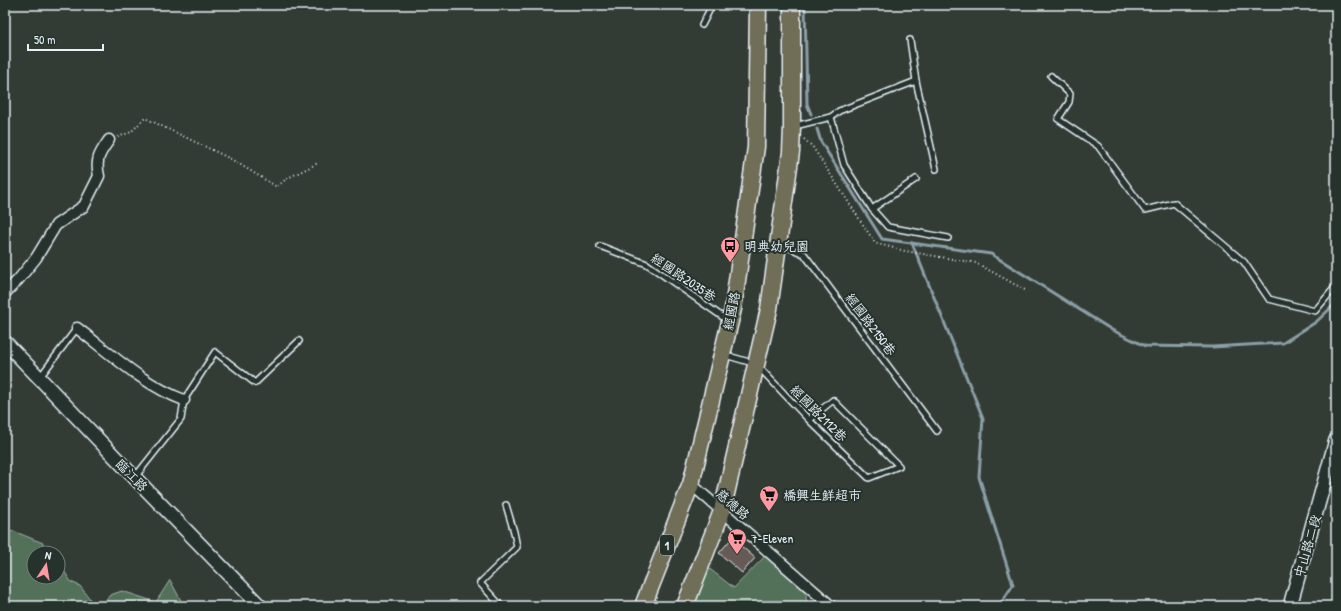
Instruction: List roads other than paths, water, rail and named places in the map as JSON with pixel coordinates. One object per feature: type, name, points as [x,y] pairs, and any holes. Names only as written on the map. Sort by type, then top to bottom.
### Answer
[{"type":"main road","name":"經國路","points":[[643,606],[691,484],[733,308],[756,147],[758,5]]},
{"type":"main road","points":[[685,606],[722,511],[769,309],[791,152],[792,5]]},
{"type":"street","points":[[5,293],[36,258],[56,225],[84,206],[99,176],[99,156],[109,140]]},
{"type":"street","points":[[77,328],[129,369],[167,394],[184,400]]},
{"type":"street","name":"臨江路","points":[[5,342],[260,606]]},
{"type":"street","name":"中山路二段","points":[[1290,606],[1336,440]]},
{"type":"street","name":"慈德路","points":[[691,484],[831,606]]},
{"type":"lane","points":[[702,25],[712,5]]},
{"type":"lane","points":[[910,40],[916,81],[936,170]]},
{"type":"lane","points":[[1051,76],[1070,94],[1069,102],[1058,119],[1098,146],[1145,210],[1174,203],[1244,262],[1269,298],[1315,311],[1336,286]]},
{"type":"lane","points":[[792,127],[831,117],[838,111],[916,81]]},
{"type":"lane","points":[[831,117],[844,165],[872,209],[888,227],[948,238]]},
{"type":"lane","points":[[872,209],[916,179]]},
{"type":"lane","name":"經國路2150巷","points":[[778,243],[804,254],[936,431]]},
{"type":"lane","name":"經國路2035巷","points":[[600,246],[647,264],[730,322]]},
{"type":"lane","points":[[39,378],[77,328]]},
{"type":"lane","points":[[135,478],[181,419],[184,400],[215,352],[255,383],[299,341]]},
{"type":"lane","points":[[722,354],[756,364]]},
{"type":"lane","name":"經國路2112巷","points":[[756,364],[809,420],[869,478],[899,466],[833,400],[809,420]]},
{"type":"lane","points":[[501,606],[480,583],[517,547],[506,505]]},
{"type":"waterway","points":[[805,5],[807,104],[811,114]]},
{"type":"waterway","points":[[817,129],[821,142],[882,239],[991,254],[1112,330],[1145,346],[1212,347],[1283,343],[1316,322],[1336,303]]},
{"type":"waterway","points":[[912,243],[983,418],[979,477],[1013,585],[999,606]]},
{"type":"place","name":"明典幼兒園","points":[[730,263]]},
{"type":"place","name":"橋興生鮮超市","points":[[769,512]]},
{"type":"place","name":"7-Eleven","points":[[737,555]]}]
